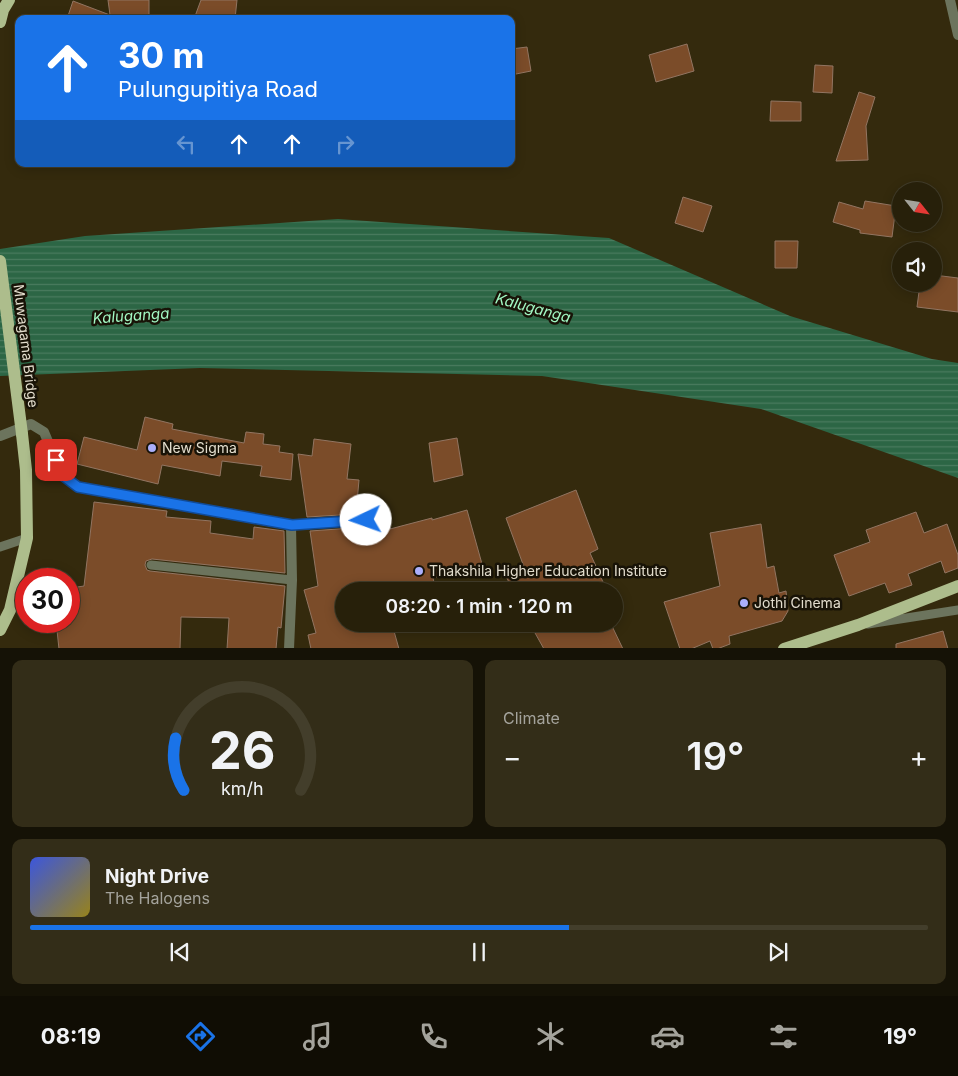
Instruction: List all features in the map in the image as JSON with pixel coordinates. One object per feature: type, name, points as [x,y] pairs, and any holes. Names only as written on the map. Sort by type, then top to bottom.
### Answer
[{"type":"main road","points":[[0,22],[3,10],[9,0]]},
{"type":"main road","name":"Muwagama Bridge","points":[[0,261],[26,470],[27,538],[10,610],[0,630]]},
{"type":"main road","points":[[784,648],[858,625],[958,586]]},
{"type":"street","points":[[950,0],[958,35]]},
{"type":"street","points":[[0,436],[31,424],[44,432],[62,475],[78,487],[292,525],[366,520]]},
{"type":"street","points":[[288,648],[292,580],[292,525]]},
{"type":"lane","points":[[0,547],[27,538]]},
{"type":"lane","points":[[151,565],[292,580]]},
{"type":"lane","points":[[858,625],[958,610]]},
{"type":"water","name":"Kaluganga","points":[[338,219],[609,238],[790,316],[932,359],[958,363],[958,478],[761,409],[542,376],[200,368],[0,376],[0,249],[85,236]]},
{"type":"building","points":[[108,0],[149,0],[149,15],[110,15]]},
{"type":"building","points":[[201,0],[237,0],[235,15],[195,15]]},
{"type":"building","points":[[73,1],[110,15],[68,15]]},
{"type":"building","points":[[687,44],[694,71],[656,82],[649,55]]},
{"type":"building","points":[[527,47],[531,71],[515,74],[515,48]]},
{"type":"building","points":[[815,65],[833,66],[832,93],[813,92]]},
{"type":"building","points":[[859,92],[875,97],[866,126],[868,160],[836,161]]},
{"type":"building","points":[[771,101],[801,102],[801,121],[770,121]]},
{"type":"building","points":[[683,197],[712,206],[703,232],[675,223]]},
{"type":"building","points":[[865,201],[892,205],[892,237],[860,233],[860,230],[833,222],[839,202],[863,209]]},
{"type":"building","points":[[775,241],[798,241],[797,268],[775,268]]},
{"type":"building","points":[[942,276],[958,278],[958,312],[917,307],[919,292],[942,292]]},
{"type":"building","points":[[145,417],[173,424],[172,429],[244,443],[246,432],[264,434],[263,444],[280,446],[279,452],[293,454],[291,480],[260,476],[262,466],[222,461],[220,476],[162,465],[158,484],[77,464],[84,437],[137,450]]},
{"type":"building","points":[[457,438],[463,475],[434,482],[429,443]]},
{"type":"building","points":[[314,439],[351,444],[347,479],[359,480],[356,514],[307,517],[298,454],[312,456]]},
{"type":"building","points":[[576,490],[598,549],[590,553],[603,582],[509,582],[506,576],[524,567],[506,518]]},
{"type":"building","points":[[94,502],[167,511],[166,517],[211,521],[210,533],[253,539],[254,527],[284,531],[285,573],[152,559],[146,561],[145,565],[147,570],[150,571],[285,586],[281,628],[278,627],[276,648],[227,648],[229,618],[181,617],[180,648],[59,648],[57,633],[80,633],[80,587],[84,586]]},
{"type":"building","points":[[467,510],[482,564],[433,578],[434,582],[335,582],[335,632],[394,632],[399,648],[311,648],[308,635],[316,633],[304,590],[318,586],[310,531],[366,527],[372,523],[388,519],[390,529],[432,518],[432,520]]},
{"type":"building","points":[[916,512],[924,533],[947,524],[958,555],[958,568],[945,573],[941,561],[908,574],[912,585],[889,593],[885,583],[849,596],[834,555],[870,542],[866,530]]},
{"type":"building","points":[[761,524],[767,568],[774,566],[779,593],[786,591],[788,611],[782,621],[729,636],[730,644],[720,648],[713,648],[710,641],[693,648],[680,648],[664,602],[720,586],[710,533]]},
{"type":"building","points":[[943,631],[948,648],[896,648],[896,644]]},
{"type":"building","points":[[534,632],[615,632],[623,648],[543,648]]},
{"type":"place","name":"New Sigma","points":[[152,448]]},
{"type":"place","name":"Thakshila Higher Education Institute","points":[[419,571]]},
{"type":"place","name":"Jothi Cinema","points":[[744,603]]},
{"type":"route","points":[[56,460],[62,475],[78,487],[292,525],[366,520]]}]
